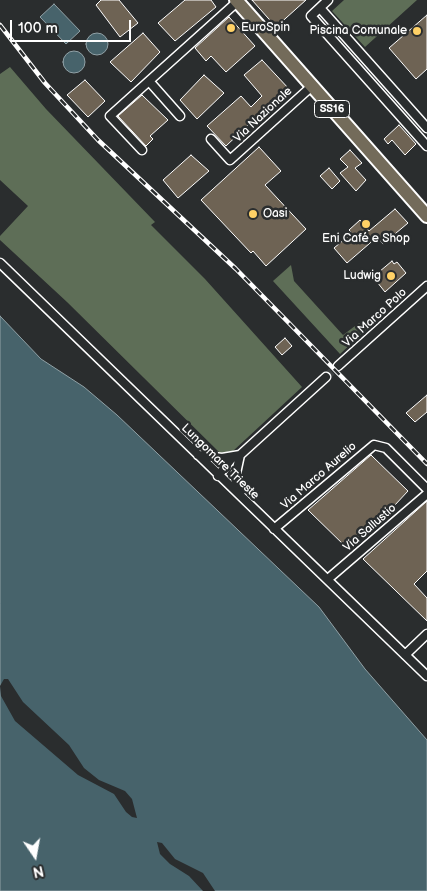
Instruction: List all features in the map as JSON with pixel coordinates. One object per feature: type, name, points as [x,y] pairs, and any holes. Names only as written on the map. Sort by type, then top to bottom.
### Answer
[{"type":"main road","name":"SS16","points":[[240,2],[427,216]]},
{"type":"street","points":[[328,0],[311,16],[427,146]]},
{"type":"street","points":[[142,150],[110,116],[240,2]]},
{"type":"street","points":[[320,8],[427,128]]},
{"type":"street","points":[[148,81],[180,116]]},
{"type":"street","name":"Via Nazionale","points":[[211,139],[230,160],[312,86]]},
{"type":"street","name":"Lungomare Trieste","points":[[0,263],[218,476],[328,579],[427,676]]},
{"type":"street","name":"Via Marco Polo","points":[[338,366],[427,286]]},
{"type":"street","points":[[218,476],[326,377]]},
{"type":"street","name":"Via Marco Aurelio","points":[[274,529],[368,448],[380,445],[427,489]]},
{"type":"street","points":[[196,454],[213,458],[236,459]]},
{"type":"street","points":[[236,459],[236,482],[242,499]]},
{"type":"street","name":"Via Sallustio","points":[[328,579],[427,494]]},
{"type":"street","points":[[405,655],[427,634]]},
{"type":"green space","points":[[344,0],[417,0],[365,47],[332,11]]},
{"type":"green space","points":[[10,67],[46,109],[155,222],[151,225],[205,279],[302,387],[233,451],[220,453],[67,302],[0,240],[0,236],[28,206],[0,180],[0,74]]},
{"type":"green space","points":[[291,265],[294,281],[343,335],[359,323],[367,329],[340,354],[273,281]]},
{"type":"water","points":[[54,4],[80,31],[66,44],[40,17]]},
{"type":"water","points":[[97,33],[105,36],[108,44],[105,52],[97,55],[89,52],[86,44],[89,36]]},
{"type":"water","points":[[74,51],[82,54],[85,62],[82,70],[74,73],[66,70],[63,62],[66,54]]},
{"type":"water","points":[[0,316],[41,359],[84,387],[117,415],[319,607],[365,669],[427,740],[427,891],[0,891]]},
{"type":"pier","points":[[4,679],[8,679],[23,702],[69,745],[84,768],[99,780],[125,791],[132,799],[137,818],[132,817],[126,812],[114,794],[78,775],[15,721],[1,696],[0,686]]},
{"type":"pier","points":[[157,842],[162,843],[175,859],[203,873],[215,891],[203,891],[189,876],[170,864],[160,854]]},
{"type":"building","points":[[101,0],[119,0],[138,23],[120,37],[96,5]]},
{"type":"building","points":[[185,0],[211,0],[216,7],[175,41],[158,23]]},
{"type":"building","points":[[252,0],[306,0],[276,27]]},
{"type":"building","name":"Piscina Comunale","points":[[427,15],[427,69],[416,79],[389,48]]},
{"type":"building","points":[[229,17],[255,46],[226,72],[211,56],[206,61],[195,48]]},
{"type":"building","points":[[143,33],[160,52],[131,82],[110,62]]},
{"type":"building","points":[[262,60],[290,90],[267,110],[266,108],[226,146],[207,126],[241,96],[251,107],[262,96],[244,75]]},
{"type":"building","points":[[204,75],[224,93],[197,119],[180,100]]},
{"type":"building","points":[[85,80],[105,101],[88,117],[67,95]]},
{"type":"building","points":[[142,95],[168,120],[150,136],[153,139],[146,146],[118,116]]},
{"type":"building","points":[[399,125],[416,144],[405,155],[392,140],[388,144],[384,139]]},
{"type":"building","name":"Oasi","points":[[259,147],[281,171],[265,185],[306,229],[266,266],[253,251],[251,253],[201,200]]},
{"type":"building","points":[[350,150],[362,163],[355,168],[366,180],[356,191],[340,173],[348,167],[340,159]]},
{"type":"building","points":[[191,155],[209,171],[178,198],[163,180]]},
{"type":"building","points":[[329,168],[340,181],[332,189],[320,176]]},
{"type":"building","points":[[395,209],[408,223],[383,244],[377,237],[347,263],[334,248],[352,233],[349,230],[360,220],[369,231]]},
{"type":"building","points":[[392,261],[394,264],[397,262],[406,273],[385,292],[373,277]]},
{"type":"building","points":[[285,338],[292,346],[282,355],[275,347]]},
{"type":"building","points":[[427,395],[427,412],[415,422],[406,413]]},
{"type":"building","points":[[371,455],[408,491],[381,520],[364,535],[362,533],[347,548],[308,510]]},
{"type":"building","points":[[427,501],[427,571],[414,584],[427,598],[427,621],[363,559]]},
{"type":"tunnel","points":[[326,377],[338,366]]},
{"type":"railway","points":[[0,25],[45,83],[98,140],[236,269],[427,464]]},
{"type":"place","name":"EuroSpin","points":[[231,28]]},
{"type":"place","name":"Piscina Comunale","points":[[417,31]]},
{"type":"place","name":"Oasi","points":[[253,214]]},
{"type":"place","name":"Eni Café e Shop","points":[[366,224]]},
{"type":"place","name":"Ludwig","points":[[391,276]]}]
